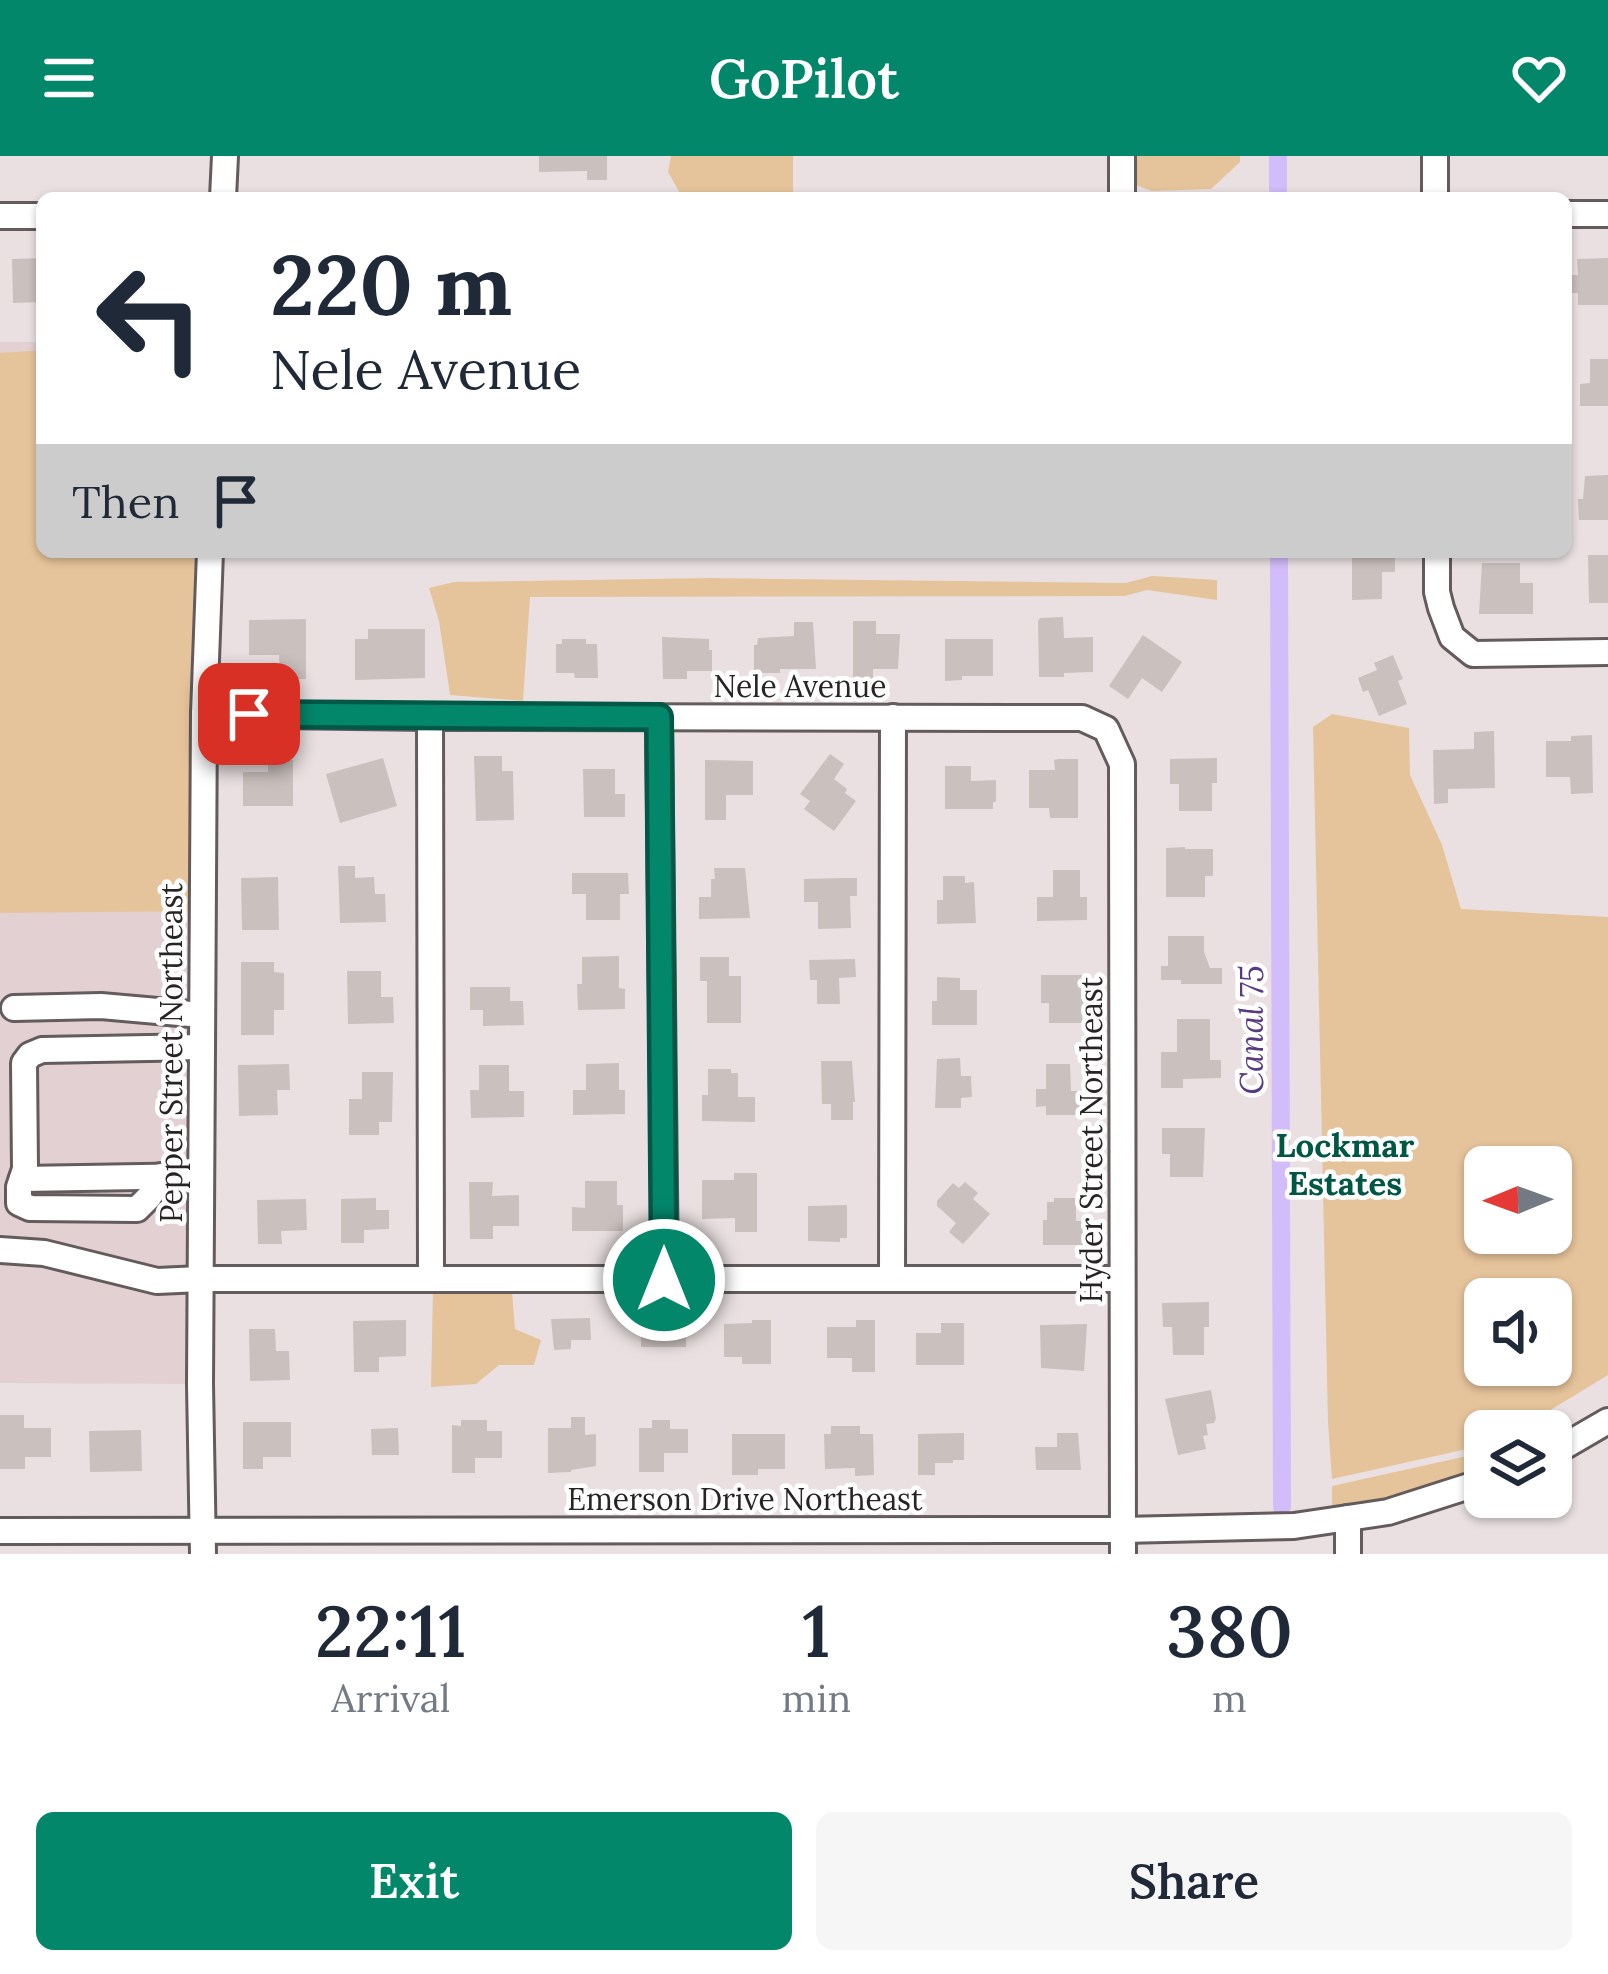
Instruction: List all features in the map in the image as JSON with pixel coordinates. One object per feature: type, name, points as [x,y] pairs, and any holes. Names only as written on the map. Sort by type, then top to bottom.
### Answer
[{"type":"street","points":[[223,192],[225,156]]},
{"type":"street","points":[[1122,156],[1122,192]]},
{"type":"street","points":[[1435,156],[1435,192]]},
{"type":"street","points":[[1572,214],[1608,214]]},
{"type":"street","points":[[0,216],[36,216]]},
{"type":"street","name":"Pepper Street Northeast","points":[[203,1542],[204,714],[210,558]]},
{"type":"street","points":[[1437,558],[1437,592],[1452,637],[1473,653],[1608,652]]},
{"type":"street","name":"Nele Avenue","points":[[204,714],[1082,718],[1106,729]]},
{"type":"street","points":[[430,717],[431,1279]]},
{"type":"street","points":[[659,717],[664,1280]]},
{"type":"street","points":[[892,1280],[893,717]]},
{"type":"street","name":"Hyder Street Northeast","points":[[1106,729],[1123,771],[1123,1542]]},
{"type":"street","points":[[14,1008],[101,1006],[202,1015]]},
{"type":"street","points":[[201,1176],[22,1179],[26,1169],[24,1063],[30,1055],[58,1048],[202,1047]]},
{"type":"street","points":[[0,1250],[44,1253],[157,1281],[1122,1280]]},
{"type":"street","points":[[1572,1442],[1608,1421]]},
{"type":"street","name":"Emerson Drive Northeast","points":[[0,1531],[203,1542],[1123,1542],[1348,1518],[1464,1487]]},
{"type":"street","points":[[1348,1518],[1348,1554]]},
{"type":"shaded area","points":[[671,156],[793,156],[793,192],[679,192],[668,172]]},
{"type":"shaded area","points":[[1134,156],[1240,156],[1240,162],[1211,189],[1152,191],[1135,185]]},
{"type":"shaded area","points":[[0,342],[36,342],[36,558],[212,558],[200,1384],[0,1383]]},
{"type":"shaded area","points":[[36,350],[36,558],[212,558],[203,911],[0,913],[0,353]]},
{"type":"shaded area","points":[[1152,576],[1217,580],[1217,600],[1147,590],[1125,596],[530,597],[523,701],[450,695],[429,588],[454,582],[710,578],[1126,583]]},
{"type":"shaded area","points":[[1332,714],[1409,728],[1410,775],[1442,845],[1461,909],[1608,917],[1608,1375],[1550,1410],[1464,1410],[1464,1450],[1332,1479],[1313,727]]},
{"type":"shaded area","points":[[433,1289],[512,1291],[515,1329],[541,1340],[534,1365],[499,1365],[476,1384],[431,1387]]},
{"type":"shaded area","points":[[1464,1457],[1464,1479],[1385,1503],[1332,1511],[1332,1486]]},
{"type":"building","points":[[539,156],[607,156],[607,180],[587,180],[587,171],[539,172]]},
{"type":"building","points":[[36,258],[36,302],[13,303],[12,259]]},
{"type":"building","points":[[1608,258],[1608,305],[1578,305],[1578,293],[1572,293],[1577,259]]},
{"type":"building","points":[[1590,359],[1608,359],[1608,406],[1580,406],[1580,384],[1590,383]]},
{"type":"building","points":[[1608,475],[1608,520],[1579,520],[1578,499],[1583,499],[1585,476]]},
{"type":"building","points":[[1588,555],[1608,555],[1608,603],[1589,603]]},
{"type":"building","points":[[1352,558],[1395,558],[1395,572],[1382,572],[1382,599],[1352,600]]},
{"type":"building","points":[[1482,563],[1520,563],[1520,583],[1533,583],[1533,614],[1479,614]]},
{"type":"building","points":[[1063,617],[1064,638],[1093,637],[1093,672],[1039,677],[1038,621]]},
{"type":"building","points":[[306,619],[306,679],[280,680],[279,655],[249,655],[249,620]]},
{"type":"building","points":[[853,621],[876,621],[876,634],[900,634],[898,669],[873,669],[873,680],[853,680]]},
{"type":"building","points":[[794,622],[813,622],[816,669],[754,673],[758,638],[794,636]]},
{"type":"building","points":[[368,629],[425,629],[425,678],[355,680],[355,639],[368,639]]},
{"type":"building","points":[[1143,635],[1182,662],[1162,692],[1142,678],[1128,699],[1109,686]]},
{"type":"building","points":[[662,637],[709,639],[712,671],[687,671],[687,679],[663,679]]},
{"type":"building","points":[[562,639],[597,644],[598,678],[556,673],[556,644],[562,644]]},
{"type":"building","points":[[945,639],[993,639],[993,676],[945,681]]},
{"type":"building","points":[[1393,655],[1407,704],[1379,716],[1358,678],[1377,670],[1374,663]]},
{"type":"building","points":[[1494,731],[1495,788],[1448,789],[1448,803],[1434,804],[1433,750],[1474,749],[1474,732]]},
{"type":"building","points":[[1592,735],[1593,793],[1571,794],[1570,777],[1546,777],[1546,741]]},
{"type":"building","points":[[830,754],[844,764],[834,779],[856,801],[834,831],[804,809],[810,801],[800,794]]},
{"type":"building","points":[[474,756],[502,756],[502,771],[513,771],[514,820],[476,821]]},
{"type":"building","points":[[383,758],[397,806],[340,823],[326,774]]},
{"type":"building","points":[[1217,758],[1212,811],[1179,811],[1179,784],[1170,784],[1170,759]]},
{"type":"building","points":[[1078,759],[1078,818],[1050,818],[1049,808],[1029,808],[1029,770],[1055,770],[1054,760]]},
{"type":"building","points":[[268,760],[293,760],[293,806],[243,806],[243,772],[268,772]]},
{"type":"building","points":[[705,760],[753,761],[753,795],[726,795],[726,820],[705,820]]},
{"type":"building","points":[[945,766],[971,766],[971,781],[996,780],[993,809],[945,809]]},
{"type":"building","points":[[583,769],[615,769],[615,794],[625,794],[625,817],[584,817]]},
{"type":"building","points":[[1166,848],[1213,849],[1213,876],[1205,876],[1205,897],[1166,897]]},
{"type":"building","points":[[338,866],[355,866],[355,878],[374,877],[375,894],[385,894],[386,922],[340,923]]},
{"type":"building","points":[[714,868],[745,868],[750,918],[699,919],[699,897],[711,897]]},
{"type":"building","points":[[1053,870],[1080,870],[1080,897],[1087,897],[1087,920],[1037,921],[1037,897],[1053,897]]},
{"type":"building","points":[[572,873],[628,873],[629,894],[620,894],[620,920],[586,920],[586,894],[572,894]]},
{"type":"building","points":[[943,876],[965,876],[965,883],[974,882],[976,923],[937,924]]},
{"type":"building","points":[[278,877],[279,930],[242,930],[241,878]]},
{"type":"building","points":[[857,878],[857,896],[850,896],[851,928],[818,929],[818,902],[804,902],[804,879]]},
{"type":"building","points":[[1168,936],[1204,936],[1210,968],[1222,968],[1222,984],[1161,980],[1161,966],[1168,966]]},
{"type":"building","points":[[619,956],[625,1009],[578,1010],[582,957]]},
{"type":"building","points":[[700,957],[729,957],[729,976],[741,976],[741,1023],[707,1023],[707,981],[700,981]]},
{"type":"building","points":[[855,959],[856,977],[839,978],[840,1004],[817,1004],[817,980],[810,980],[809,960]]},
{"type":"building","points":[[241,962],[274,962],[274,972],[284,973],[284,1010],[274,1010],[274,1035],[241,1035]]},
{"type":"building","points":[[347,971],[381,971],[381,997],[393,997],[394,1023],[348,1024]]},
{"type":"building","points":[[1041,975],[1083,975],[1086,1013],[1082,1013],[1082,1023],[1049,1023],[1049,1003],[1041,1003]]},
{"type":"building","points":[[937,977],[960,978],[960,990],[977,990],[977,1025],[932,1025]]},
{"type":"building","points":[[470,987],[510,987],[510,1001],[523,1001],[524,1025],[483,1026],[483,1010],[470,1010]]},
{"type":"building","points":[[1177,1019],[1210,1019],[1210,1060],[1221,1060],[1221,1078],[1183,1079],[1183,1088],[1161,1088],[1161,1052],[1177,1052]]},
{"type":"building","points":[[960,1058],[961,1076],[971,1076],[972,1097],[961,1098],[961,1108],[935,1108],[937,1059]]},
{"type":"building","points":[[821,1061],[852,1061],[853,1120],[831,1120],[831,1104],[822,1104]]},
{"type":"building","points":[[619,1063],[625,1114],[573,1115],[573,1090],[586,1090],[586,1064]]},
{"type":"building","points":[[289,1064],[290,1090],[277,1090],[278,1115],[239,1116],[238,1065]]},
{"type":"building","points":[[1046,1064],[1070,1064],[1071,1091],[1087,1091],[1087,1115],[1046,1115],[1046,1106],[1036,1107],[1036,1089],[1046,1089]]},
{"type":"building","points":[[479,1065],[509,1065],[509,1091],[524,1091],[524,1117],[471,1118],[470,1090],[479,1090]]},
{"type":"building","points":[[708,1069],[738,1073],[738,1097],[755,1097],[755,1122],[702,1121]]},
{"type":"building","points":[[362,1072],[393,1072],[392,1122],[379,1122],[379,1135],[349,1135],[349,1099],[362,1099]]},
{"type":"building","points":[[1162,1128],[1205,1128],[1203,1177],[1170,1177],[1170,1154],[1162,1154]]},
{"type":"building","points":[[734,1173],[757,1173],[757,1232],[735,1232],[735,1218],[702,1219],[702,1180],[734,1180]]},
{"type":"building","points":[[585,1181],[617,1181],[623,1231],[572,1231],[572,1207],[585,1208]]},
{"type":"building","points":[[469,1182],[493,1182],[492,1196],[519,1195],[519,1226],[493,1226],[493,1239],[470,1239]]},
{"type":"building","points":[[965,1182],[978,1193],[973,1199],[990,1214],[963,1244],[949,1232],[956,1223],[937,1201],[953,1183],[959,1188]]},
{"type":"building","points":[[376,1198],[376,1210],[389,1210],[389,1229],[364,1230],[364,1243],[341,1243],[341,1199]]},
{"type":"building","points":[[1076,1198],[1076,1221],[1087,1221],[1087,1245],[1043,1245],[1047,1202]]},
{"type":"building","points":[[306,1199],[307,1230],[281,1231],[282,1244],[258,1244],[257,1200]]},
{"type":"building","points":[[847,1205],[847,1238],[808,1241],[808,1206]]},
{"type":"building","points":[[1209,1302],[1204,1355],[1173,1355],[1172,1327],[1163,1327],[1162,1303]]},
{"type":"building","points":[[590,1318],[591,1340],[571,1340],[571,1349],[554,1350],[551,1319]]},
{"type":"building","points":[[406,1320],[406,1356],[379,1357],[379,1372],[354,1372],[353,1321]]},
{"type":"building","points":[[771,1320],[771,1364],[742,1364],[742,1357],[724,1357],[724,1324]]},
{"type":"building","points":[[856,1320],[875,1320],[875,1372],[852,1372],[852,1358],[827,1358],[827,1327],[856,1327]]},
{"type":"building","points":[[641,1323],[686,1324],[686,1347],[641,1347]]},
{"type":"building","points":[[941,1323],[964,1323],[964,1365],[916,1365],[916,1333],[941,1333]]},
{"type":"building","points":[[1087,1324],[1084,1371],[1041,1368],[1040,1325]]},
{"type":"building","points":[[249,1329],[275,1329],[276,1351],[289,1351],[290,1380],[250,1381]]},
{"type":"building","points":[[1211,1390],[1216,1418],[1206,1424],[1206,1449],[1178,1455],[1165,1399]]},
{"type":"building","points":[[0,1415],[24,1415],[24,1428],[51,1428],[51,1457],[25,1457],[25,1469],[0,1469]]},
{"type":"building","points":[[571,1417],[585,1417],[585,1435],[596,1434],[596,1466],[548,1473],[548,1428],[571,1428]]},
{"type":"building","points":[[461,1420],[487,1420],[487,1431],[502,1431],[502,1458],[475,1458],[475,1473],[452,1473],[452,1425],[461,1426]]},
{"type":"building","points":[[652,1420],[670,1420],[670,1429],[688,1429],[688,1453],[664,1453],[664,1472],[639,1472],[639,1428],[652,1428]]},
{"type":"building","points":[[243,1422],[291,1422],[291,1457],[263,1457],[263,1469],[243,1469]]},
{"type":"building","points":[[831,1426],[860,1426],[860,1434],[873,1434],[874,1475],[855,1476],[855,1468],[825,1469],[824,1434],[831,1434]]},
{"type":"building","points":[[398,1428],[399,1455],[372,1455],[371,1429]]},
{"type":"building","points":[[141,1430],[142,1471],[90,1472],[89,1431]]},
{"type":"building","points":[[964,1433],[964,1460],[935,1463],[935,1475],[918,1475],[918,1434]]},
{"type":"building","points":[[1057,1433],[1078,1433],[1081,1470],[1036,1470],[1035,1447],[1057,1447]]},
{"type":"building","points":[[732,1434],[785,1434],[785,1469],[732,1475]]},
{"type":"waterway","name":"Canal 75","points":[[1278,156],[1278,190]]},
{"type":"waterway","name":"Canal 75","points":[[1279,558],[1282,1507]]},
{"type":"district","name":"Lockmar Estates","points":[[1345,1164]]},
{"type":"route","points":[[249,714],[659,717],[664,1280]]}]
